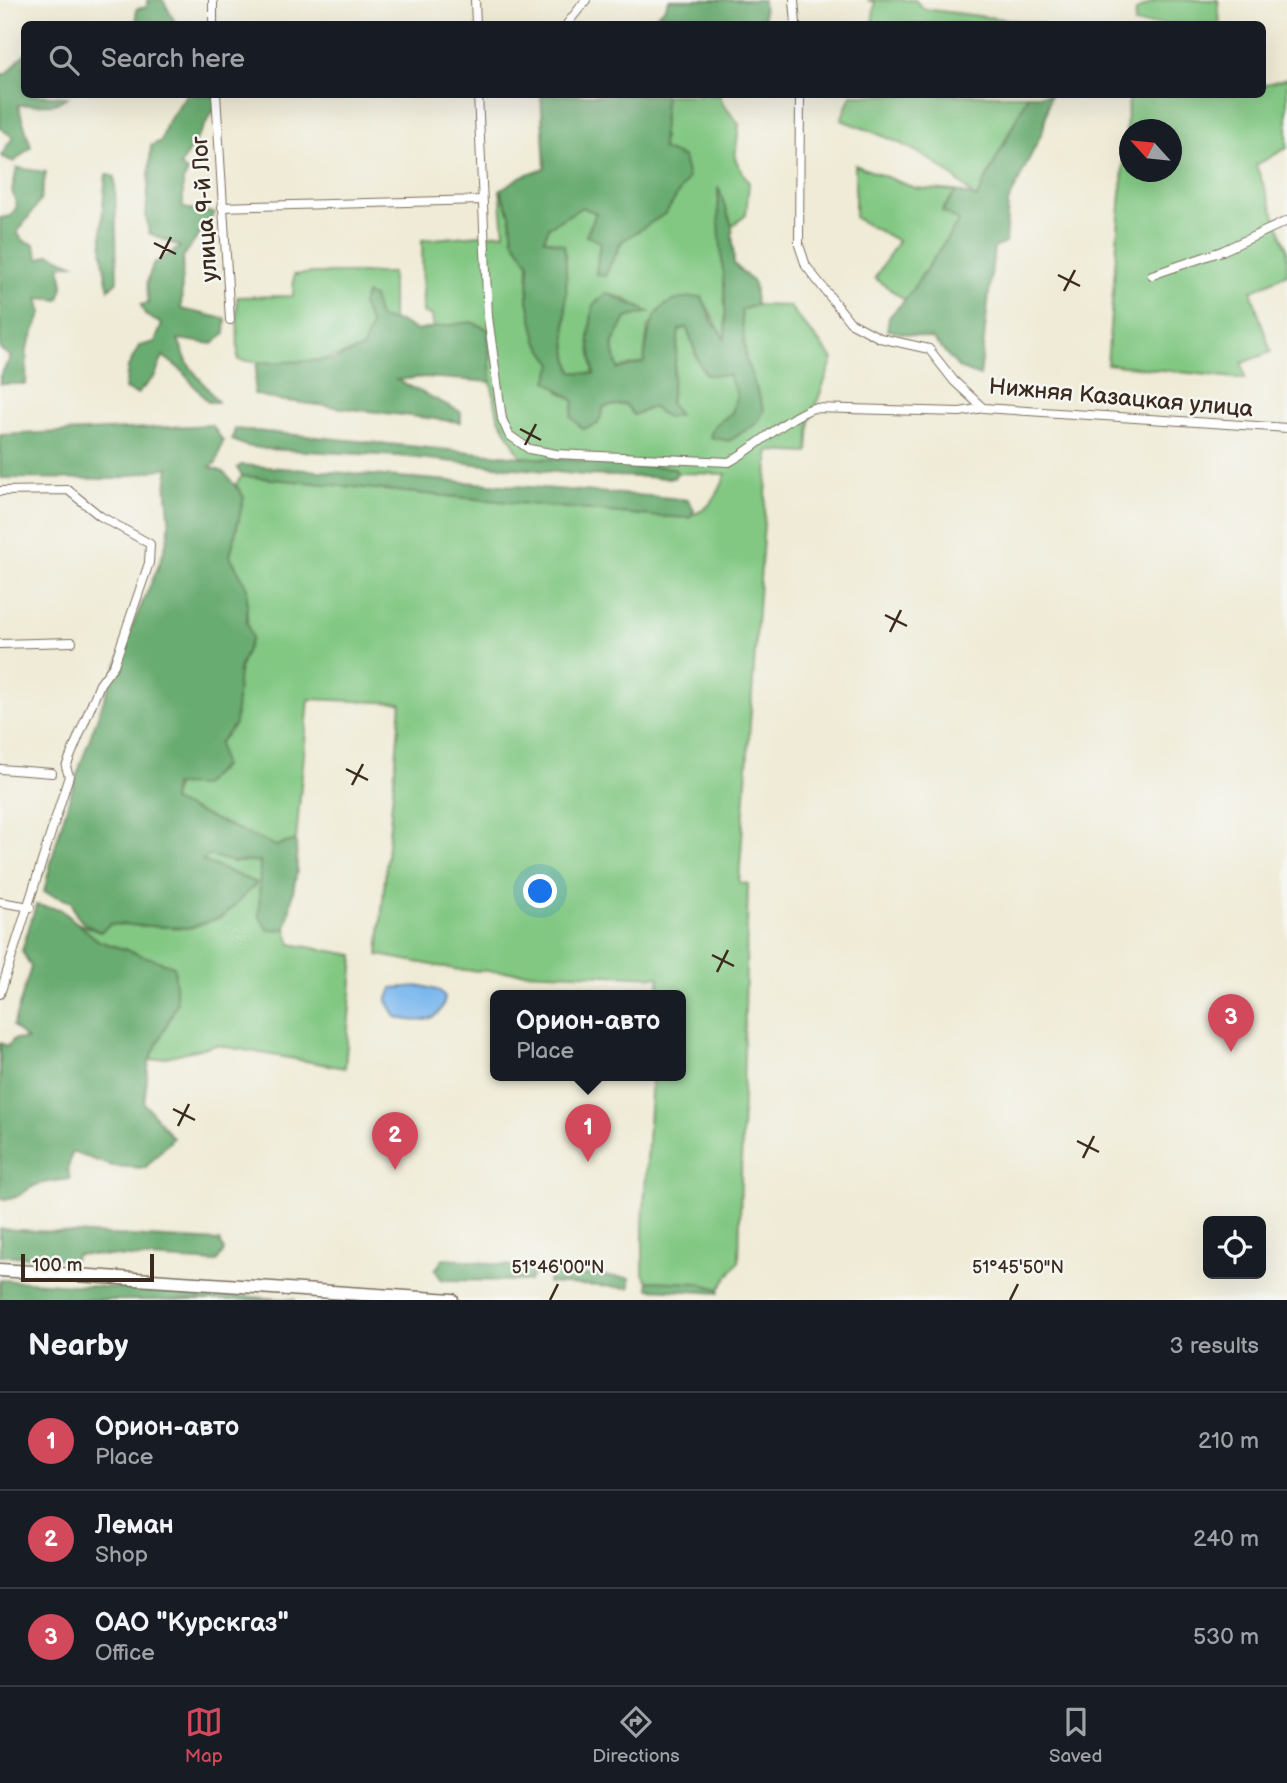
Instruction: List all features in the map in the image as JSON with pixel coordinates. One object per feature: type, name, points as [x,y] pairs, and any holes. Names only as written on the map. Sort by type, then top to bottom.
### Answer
[{"type":"main road","points":[[0,1269],[452,1300]]},
{"type":"street","points":[[213,0],[213,21]]},
{"type":"street","points":[[475,0],[476,21]]},
{"type":"street","points":[[569,21],[586,0]]},
{"type":"street","points":[[794,0],[796,21]]},
{"type":"street","name":"улица 9-й Лог","points":[[216,98],[230,320]]},
{"type":"street","points":[[478,98],[488,317],[502,419],[509,435],[529,449],[568,455],[729,462],[750,450],[790,417],[813,408],[960,412],[983,408]]},
{"type":"street","name":"Нижняя Казацкая улица","points":[[800,98],[799,245],[806,266],[850,322],[880,338],[929,349],[954,382],[983,408],[1287,428]]},
{"type":"street","points":[[222,207],[482,200]]},
{"type":"street","points":[[1152,275],[1222,251],[1287,220]]},
{"type":"street","points":[[0,491],[68,489],[100,516],[150,544],[149,563],[114,665],[100,684],[66,767],[69,776],[30,907],[0,994]]},
{"type":"street","points":[[0,644],[72,642]]},
{"type":"street","points":[[0,769],[52,773]]},
{"type":"street","points":[[0,902],[30,907]]},
{"type":"green space","points":[[147,0],[163,0],[174,21],[137,21],[136,9],[147,7]]},
{"type":"green space","points":[[669,0],[763,0],[764,21],[650,21],[665,8]]},
{"type":"green space","points":[[867,0],[915,0],[924,9],[1019,21],[872,21],[875,2]]},
{"type":"green space","points":[[1156,0],[1218,0],[1220,21],[1135,21],[1136,11]]},
{"type":"green space","points":[[21,58],[21,98],[66,98],[55,104],[18,105],[31,147],[14,162],[1,156],[13,137],[0,128],[0,74],[7,74]]},
{"type":"green space","points":[[1287,78],[1287,148],[1256,165],[1287,249],[1287,274],[1251,291],[1271,352],[1242,363],[1245,379],[1107,364],[1122,182],[1182,182],[1182,119],[1127,119],[1129,98],[1266,98],[1266,84]]},
{"type":"green space","points":[[184,98],[216,98],[217,105],[180,166],[188,172],[183,181],[183,208],[215,213],[183,257],[181,309],[226,319],[225,333],[213,344],[178,339],[188,364],[218,402],[208,402],[181,370],[163,356],[155,376],[137,394],[125,389],[128,367],[139,346],[155,342],[162,324],[145,315],[141,305],[148,303],[147,283],[153,264],[180,247],[149,233],[146,217],[151,146],[161,141],[167,123]]},
{"type":"green space","points":[[541,98],[665,98],[662,149],[683,157],[688,178],[666,213],[621,242],[605,276],[596,274],[600,242],[586,236],[596,213],[582,207],[549,227],[544,239],[564,245],[568,358],[572,372],[594,374],[589,338],[593,305],[606,293],[649,312],[626,318],[612,344],[618,369],[644,362],[652,323],[664,306],[673,301],[702,297],[712,321],[725,339],[718,187],[732,226],[734,264],[754,283],[756,305],[741,310],[746,360],[764,411],[757,423],[729,441],[710,437],[714,426],[732,413],[737,394],[728,375],[707,375],[686,327],[679,330],[670,403],[679,415],[668,418],[652,407],[634,415],[625,404],[604,407],[598,424],[583,429],[571,417],[574,401],[547,381],[553,364],[537,341],[528,300],[529,263],[513,239],[510,214],[500,190],[522,176],[545,168]]},
{"type":"green space","points":[[665,98],[721,98],[739,124],[735,159],[749,183],[746,215],[732,226],[719,189],[727,298],[725,340],[702,297],[648,326],[644,362],[618,369],[612,344],[626,318],[647,312],[625,299],[606,293],[593,305],[589,338],[594,375],[572,372],[566,341],[564,245],[544,239],[549,227],[582,207],[596,213],[600,242],[596,273],[616,255],[662,149]]},
{"type":"green space","points":[[850,98],[1026,98],[976,199],[946,171],[914,150],[841,120]]},
{"type":"green space","points":[[1027,98],[1049,98],[1043,130],[1008,203],[1005,243],[994,248],[980,376],[959,368],[933,339],[887,330],[889,317],[905,300],[959,221],[942,211],[956,191],[977,198]]},
{"type":"green space","points":[[855,165],[915,188],[956,191],[942,211],[959,221],[905,300],[875,278],[898,241],[855,218]]},
{"type":"green space","points":[[17,168],[46,172],[40,201],[17,233],[24,241],[34,244],[39,259],[50,254],[73,264],[60,266],[63,286],[59,300],[38,298],[42,313],[27,348],[26,384],[0,384],[0,376],[11,357],[0,349],[0,218],[11,216],[17,206],[12,191]]},
{"type":"green space","points":[[106,174],[115,177],[117,281],[109,289],[102,247]]},
{"type":"green space","points":[[500,190],[510,214],[513,239],[529,263],[528,300],[537,341],[553,364],[558,391],[575,399],[591,404],[625,404],[634,415],[652,407],[668,418],[678,414],[670,403],[679,330],[686,327],[703,370],[707,375],[728,375],[737,394],[732,413],[714,426],[764,410],[746,360],[741,310],[756,305],[789,306],[833,359],[810,421],[808,453],[769,451],[739,882],[748,884],[739,1261],[719,1289],[699,1283],[648,1281],[643,1274],[643,1224],[652,1081],[686,1081],[686,990],[658,990],[659,977],[459,970],[378,955],[401,703],[309,699],[296,840],[276,846],[172,801],[184,775],[213,751],[225,731],[241,663],[251,638],[247,622],[247,586],[230,556],[244,497],[236,484],[242,476],[666,517],[699,512],[707,507],[720,489],[726,474],[677,473],[674,468],[521,457],[498,416],[491,382],[488,329],[433,329],[432,316],[423,312],[422,240],[504,233]]},
{"type":"green space","points":[[392,273],[392,321],[379,318],[373,298],[362,304],[371,326],[363,348],[301,362],[238,360],[237,297],[293,296],[294,275]]},
{"type":"green space","points":[[366,294],[373,297],[379,318],[401,322],[416,330],[471,322],[488,329],[491,382],[425,377],[397,380],[461,412],[461,422],[277,400],[254,394],[257,363],[334,360],[363,348],[371,326],[362,304]]},
{"type":"green space","points":[[212,425],[223,441],[216,463],[210,467],[224,472],[244,497],[230,556],[247,587],[247,622],[252,638],[239,669],[235,724],[219,743],[223,766],[202,786],[174,785],[172,801],[276,846],[296,840],[297,871],[286,929],[268,930],[259,916],[260,861],[233,862],[209,855],[202,861],[257,883],[222,917],[189,928],[110,924],[100,932],[81,921],[72,902],[44,892],[61,825],[82,760],[118,662],[165,548],[169,528],[169,467],[115,479],[0,478],[0,435]]},
{"type":"green space","points":[[235,429],[521,457],[674,468],[677,473],[674,478],[584,475],[398,456],[267,449],[246,446],[232,440]]},
{"type":"green space","points":[[241,465],[661,497],[688,500],[694,510],[690,518],[651,516],[242,476],[237,468]]},
{"type":"green space","points":[[209,855],[233,862],[261,861],[267,930],[286,929],[291,944],[354,955],[345,1068],[216,1045],[149,1061],[177,1003],[127,950],[98,941],[77,923],[100,932],[110,924],[189,928],[222,917],[257,883],[201,860]]},
{"type":"green space","points":[[36,905],[60,909],[99,941],[174,966],[177,1003],[149,1061],[144,1103],[173,1138],[145,1168],[112,1166],[72,1152],[68,1169],[70,1179],[40,1184],[6,1199],[0,1198],[0,1043],[8,1046],[14,1039],[27,1040],[13,1026],[31,967],[22,951]]},
{"type":"green space","points":[[0,1229],[220,1241],[224,1251],[217,1262],[77,1254],[74,1260],[0,1255]]},
{"type":"green space","points":[[444,1258],[529,1268],[533,1275],[529,1281],[442,1280],[435,1270]]},
{"type":"green space","points":[[550,1272],[630,1278],[630,1288],[548,1283]]},
{"type":"green space","points":[[0,1280],[296,1300],[0,1300]]},
{"type":"green space","points":[[648,1281],[699,1283],[719,1289],[719,1293],[649,1289]]},
{"type":"water","points":[[422,986],[440,991],[445,998],[439,1012],[434,1017],[420,1021],[396,1017],[387,1001],[392,988]]},
{"type":"place","name":"ОАО \"Курскгаз\"","points":[[1231,1052]]},
{"type":"place","name":"Орион-авто","points":[[588,1162]]},
{"type":"place","name":"Леман","points":[[395,1170]]}]
